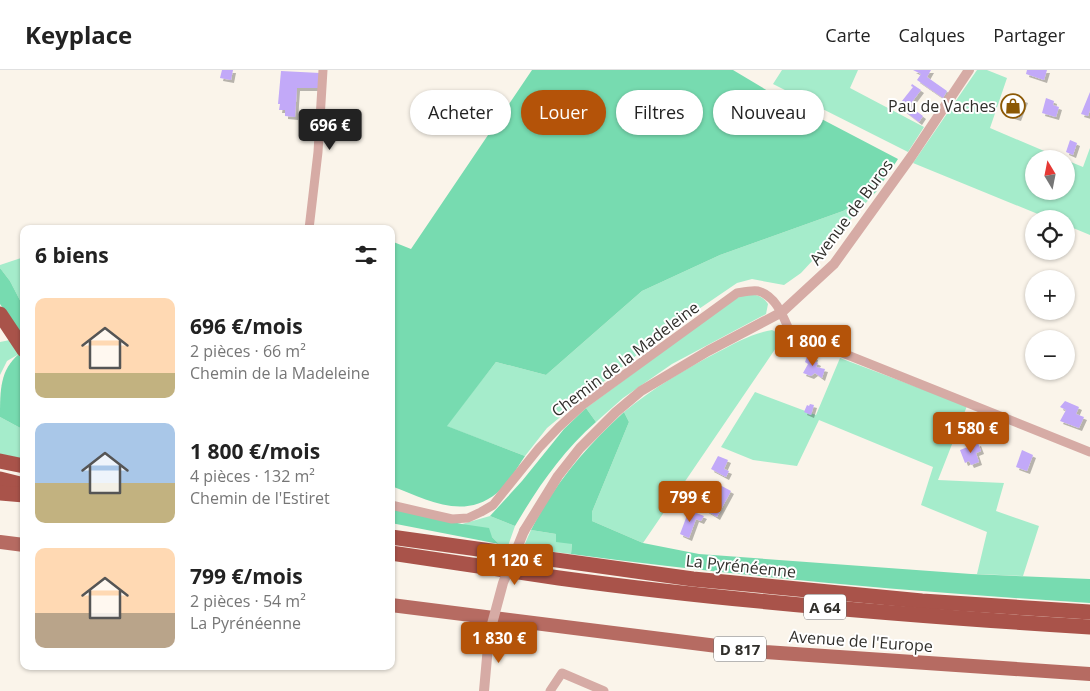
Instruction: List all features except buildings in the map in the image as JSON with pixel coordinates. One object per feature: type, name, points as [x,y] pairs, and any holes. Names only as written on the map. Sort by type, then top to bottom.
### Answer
[{"type":"highway","points":[[0,314],[20,344]]},
{"type":"highway","points":[[0,461],[20,465]]},
{"type":"highway","points":[[0,479],[20,483]]},
{"type":"highway","points":[[0,493],[20,495]]},
{"type":"highway","name":"La Pyrénéenne","points":[[395,538],[693,579],[922,601],[1090,612]]},
{"type":"highway","name":"La Pyrénéenne","points":[[395,554],[560,578],[691,594],[922,616],[1090,627]]},
{"type":"main road","points":[[0,542],[20,544]]},
{"type":"main road","name":"Avenue de l'Europe","points":[[395,606],[765,652],[1090,674]]},
{"type":"street","points":[[309,225],[318,152],[323,70]]},
{"type":"street","name":"Avenue de Buros","points":[[484,691],[489,635],[503,583],[524,531],[558,476],[580,448],[616,412],[641,391],[708,351],[782,312],[834,264],[911,157],[969,70]]},
{"type":"street","name":"Chemin de la Madeleine","points":[[395,506],[452,519],[468,518],[493,505],[539,448],[584,404],[737,293],[757,291],[770,297],[782,312],[790,332],[1090,452]]},
{"type":"street","points":[[550,691],[562,673],[604,691]]},
{"type":"green space","points":[[532,70],[733,70],[766,90],[713,90],[713,135],[824,135],[824,120],[898,159],[876,192],[843,211],[720,255],[642,291],[546,375],[496,362],[447,426],[525,456],[512,476],[497,493],[471,506],[444,505],[395,488],[395,243],[411,249],[488,135],[511,135],[511,101]]},
{"type":"green space","points":[[782,70],[858,70],[850,88],[924,127],[908,152],[824,110],[824,90],[785,90],[773,84]]},
{"type":"green space","points":[[977,70],[987,70],[1007,78],[990,128],[1042,150],[1025,150],[1025,200],[1075,200],[1075,164],[1083,167],[1090,148],[1090,235],[1075,229],[1075,210],[1028,210],[913,163]]},
{"type":"green space","points":[[876,192],[801,273],[784,285],[752,279],[737,283],[668,330],[576,404],[547,428],[525,456],[446,426],[496,362],[546,375],[642,291],[720,255],[843,211]]},
{"type":"green space","points":[[20,258],[20,300],[10,281],[0,268],[0,265]]},
{"type":"green space","points":[[0,268],[10,281],[20,300],[20,333],[0,304]]},
{"type":"green space","points":[[749,294],[760,296],[766,301],[768,304],[766,314],[672,364],[623,398],[596,422],[586,408],[733,300]]},
{"type":"green space","points":[[772,330],[780,336],[780,342],[643,543],[592,521],[592,512],[629,422],[624,412],[658,387],[693,365],[744,339]]},
{"type":"green space","points":[[10,340],[19,354],[7,361],[0,375],[0,342]]},
{"type":"green space","points":[[19,354],[20,428],[0,417],[2,381],[13,360]]},
{"type":"green space","points":[[840,358],[967,406],[938,480],[1004,483],[996,511],[1039,526],[1023,576],[977,574],[987,532],[921,505],[933,467],[819,420],[797,466],[753,460],[721,447],[755,392],[816,415]]},
{"type":"green space","points":[[586,408],[596,422],[561,458],[515,526],[490,516],[522,481],[564,429]]},
{"type":"green space","points":[[624,412],[629,422],[592,512],[592,521],[643,543],[699,554],[971,574],[1090,579],[1090,603],[830,583],[700,570],[571,554],[572,544],[556,542],[556,534],[531,530],[550,497],[572,467],[596,439]]},
{"type":"green space","points":[[0,417],[20,428],[20,458],[0,454]]},
{"type":"green space","points":[[395,510],[489,528],[492,537],[499,544],[395,524]]},
{"type":"green space","points":[[490,516],[515,526],[508,546],[499,544],[492,537],[462,524]]},
{"type":"green space","points":[[531,530],[556,534],[572,544],[571,554],[523,548]]},
{"type":"place","name":"Pau de Vaches","points":[[1013,106]]}]
